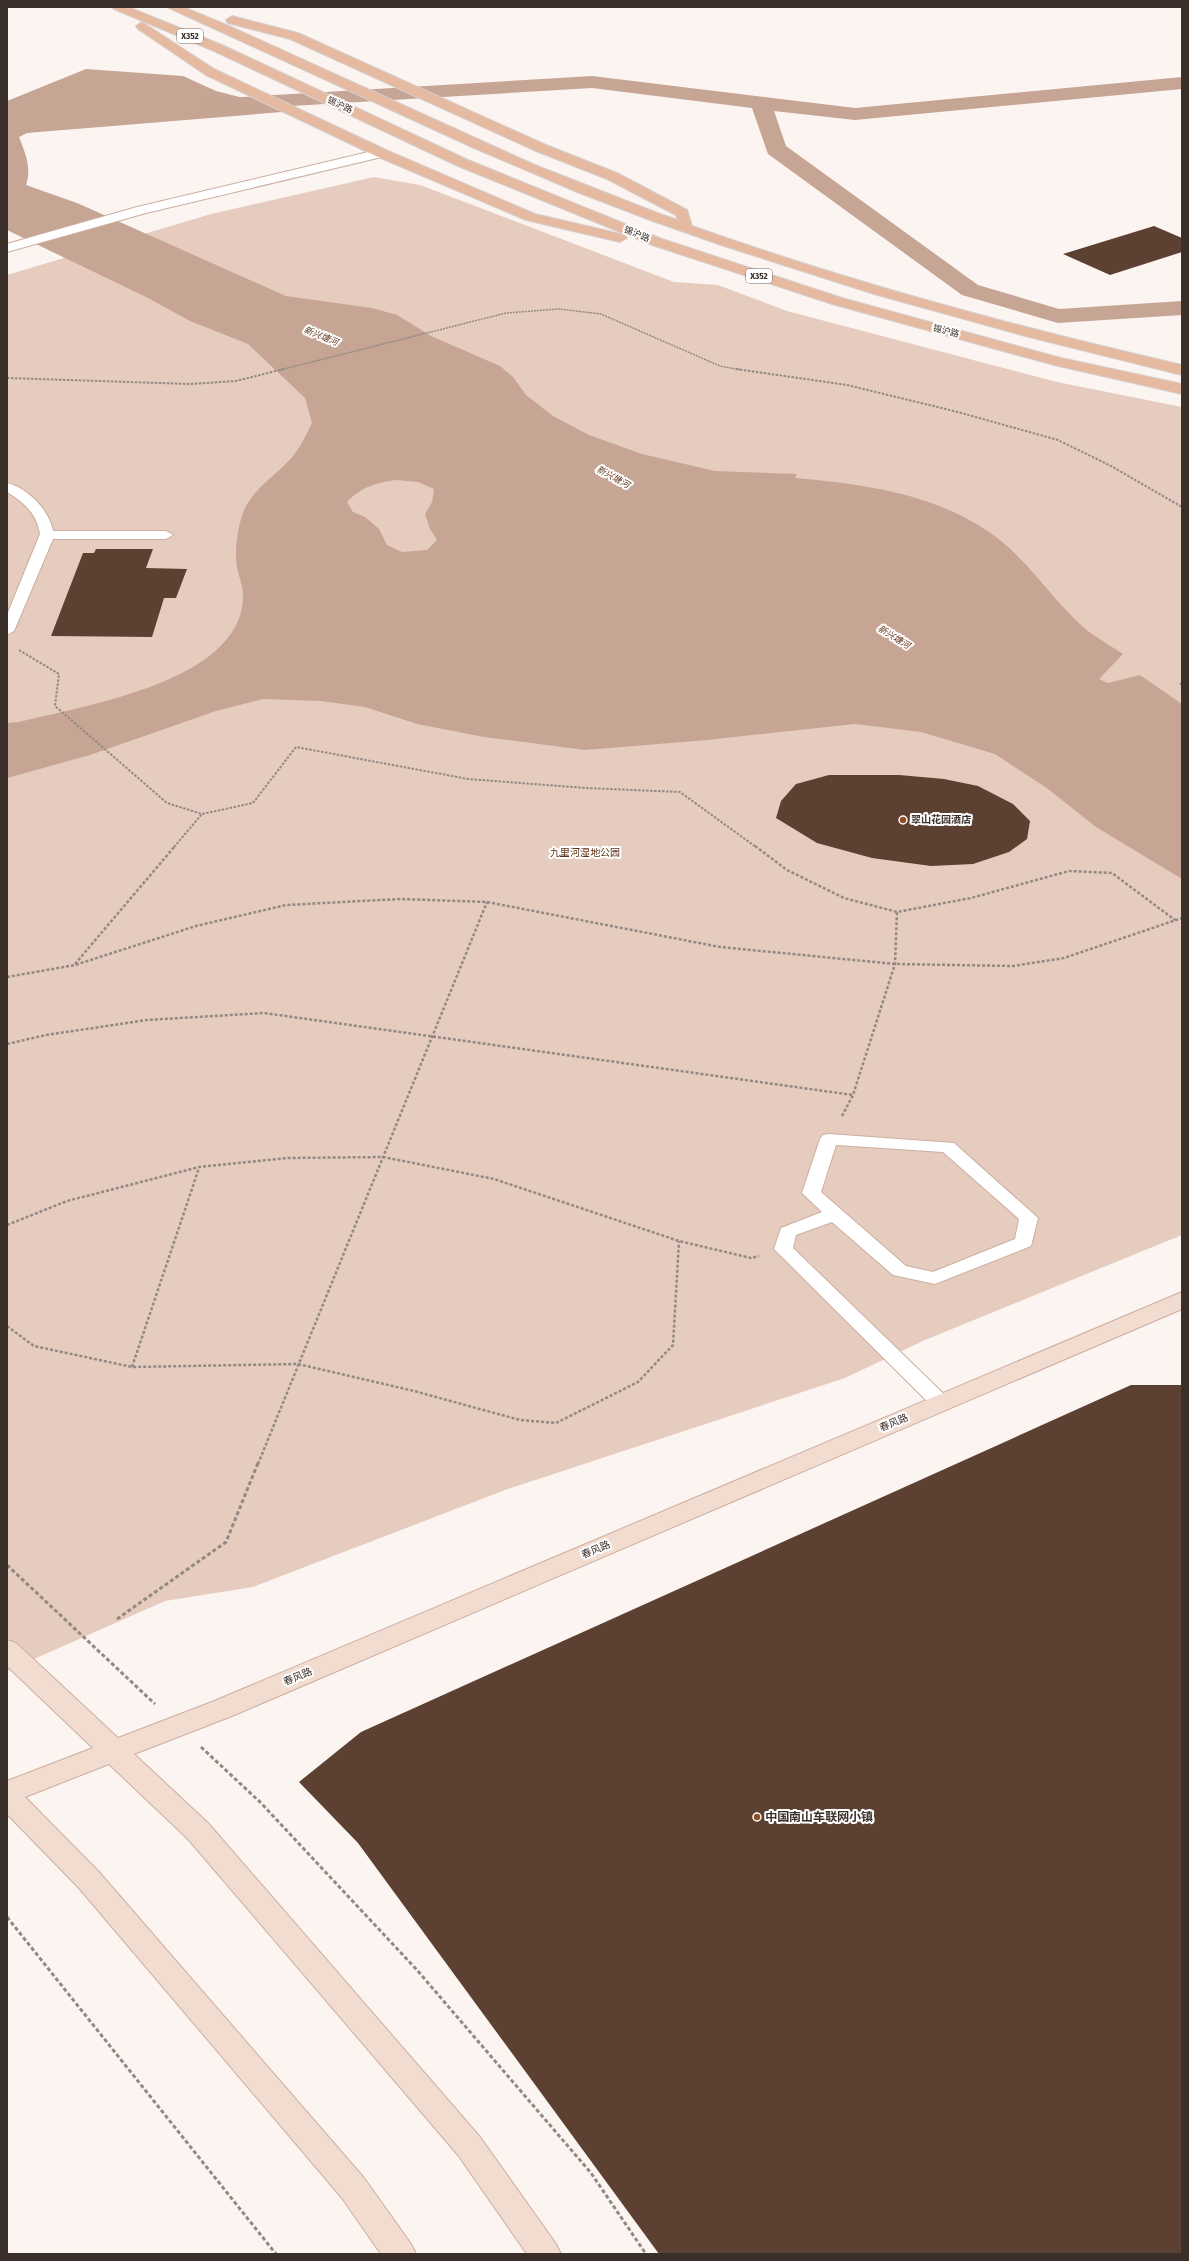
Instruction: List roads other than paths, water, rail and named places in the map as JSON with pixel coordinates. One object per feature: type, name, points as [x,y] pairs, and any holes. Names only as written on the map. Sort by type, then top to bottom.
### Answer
[{"type":"main road","name":"锡沪路","points":[[116,7],[261,68],[463,163],[657,242],[837,301],[1059,362],[1182,389]]},
{"type":"main road","points":[[116,7],[174,49],[210,72],[305,115],[381,153],[531,217],[613,238],[657,242]]},
{"type":"main road","name":"锡沪路","points":[[173,7],[305,64],[507,159],[687,229],[877,291],[1078,347],[1182,370]]},
{"type":"main road","points":[[182,7],[294,36],[352,61],[440,103],[612,176],[682,213],[687,229]]},
{"type":"main road","name":"春风路","points":[[7,1792],[179,1726],[1182,1300]]},
{"type":"main road","points":[[7,1650],[112,1752],[198,1831],[469,2146],[545,2254]]},
{"type":"main road","points":[[7,1796],[89,1880],[353,2188],[400,2254]]},
{"type":"street","points":[[7,248],[142,210],[381,153]]},
{"type":"lane","points":[[7,487],[22,495],[42,515],[47,535],[7,631]]},
{"type":"lane","points":[[47,535],[166,535]]},
{"type":"lane","points":[[829,1138],[948,1147],[1029,1218],[1024,1242],[935,1278],[900,1271],[835,1214],[811,1193],[829,1138]]},
{"type":"lane","points":[[835,1214],[788,1232],[783,1249],[941,1403]]},
{"type":"water","name":"新兴塘河","points":[[86,69],[183,76],[216,91],[295,111],[27,133],[19,137],[28,166],[28,178],[26,185],[77,203],[286,296],[372,308],[397,315],[431,336],[500,366],[513,377],[526,395],[553,416],[589,435],[642,454],[715,471],[797,474],[795,478],[846,483],[896,493],[920,499],[944,508],[989,532],[1015,553],[1083,627],[1123,654],[1099,679],[1108,683],[1140,675],[1182,704],[1182,879],[1096,827],[1048,789],[995,754],[921,732],[855,724],[707,740],[585,750],[484,737],[417,724],[365,707],[321,701],[263,699],[216,711],[90,755],[7,778],[7,723],[19,722],[78,708],[148,688],[181,673],[210,656],[231,634],[242,608],[243,601],[243,591],[236,561],[236,545],[245,508],[262,485],[284,466],[296,452],[312,423],[305,398],[248,344],[190,321],[148,298],[7,230],[7,101]],"holes":[[[396,480],[418,482],[434,489],[432,502],[425,514],[430,529],[437,540],[427,550],[402,552],[387,545],[379,529],[365,517],[353,512],[347,502],[363,489],[375,484]]]},
{"type":"waterway","points":[[209,105],[592,82],[761,103]]},
{"type":"waterway","points":[[761,103],[855,114],[1182,83]]},
{"type":"waterway","points":[[761,103],[776,149],[970,290],[1058,316],[1182,308]]},
{"type":"place","name":"翠山花园酒店","points":[[903,820]]},
{"type":"place","name":"中国南山车联网小镇","points":[[757,1817]]},
{"type":"park label","name":"九里河湿地公园","points":[[585,853]]}]
